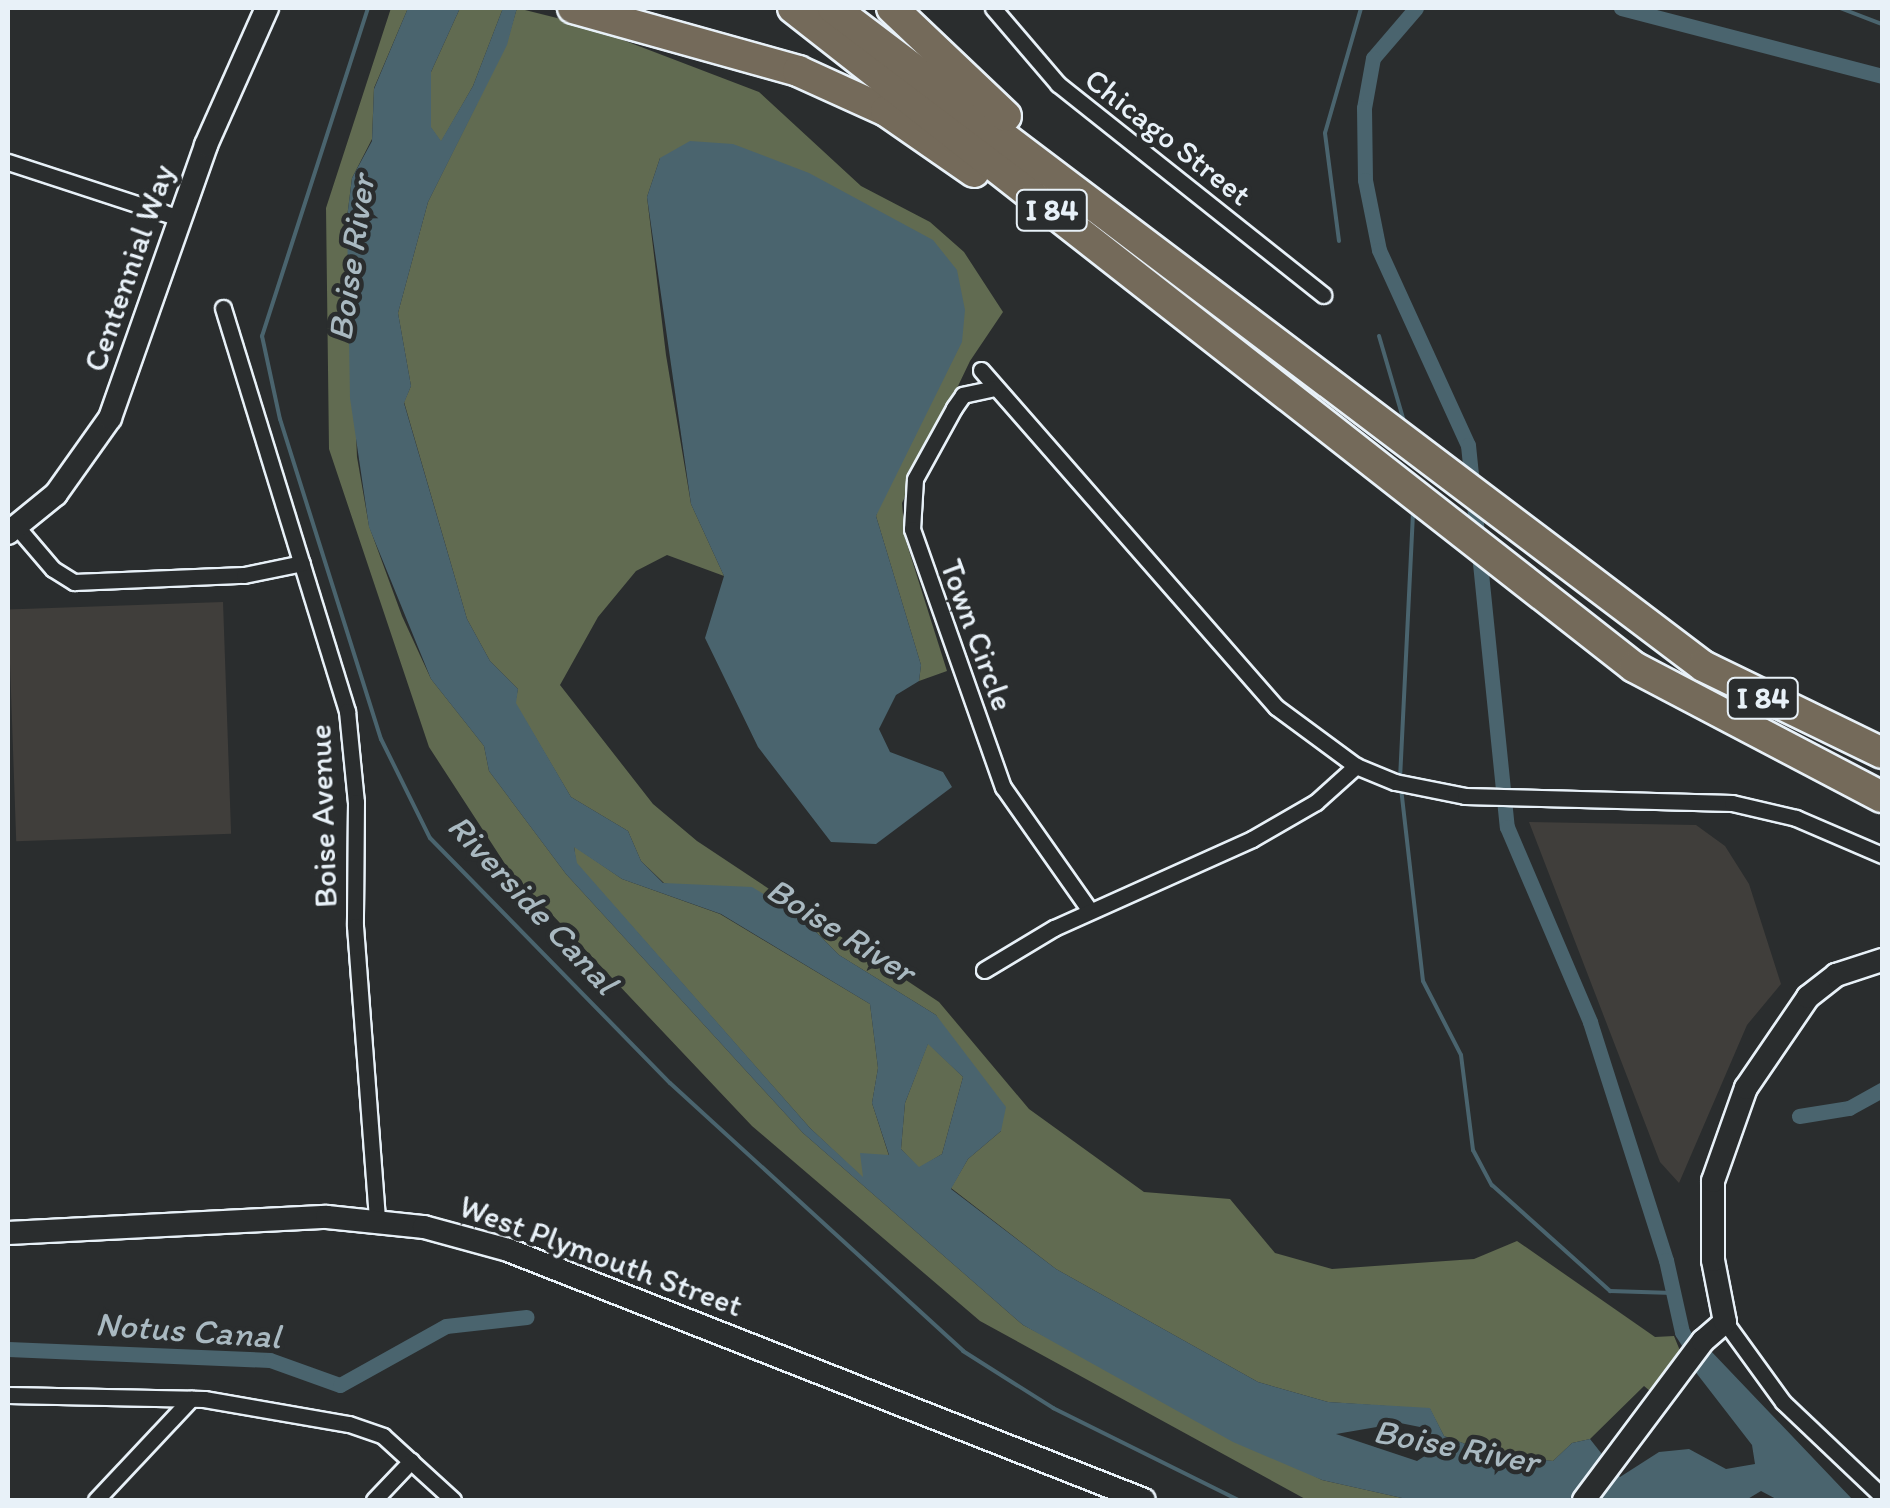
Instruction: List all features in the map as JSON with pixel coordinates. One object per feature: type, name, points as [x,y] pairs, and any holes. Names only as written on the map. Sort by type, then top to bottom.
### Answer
[{"type":"highway","points":[[573,8],[798,71],[886,111],[1183,314]]},
{"type":"highway","name":"I 84","points":[[793,8],[1634,668],[1879,794]]},
{"type":"highway","name":"I 84","points":[[834,8],[1130,229],[1512,527],[1703,666],[1882,753]]},
{"type":"highway","points":[[892,8],[1130,229]]},
{"type":"highway","points":[[1651,628],[1756,684],[1882,734]]},
{"type":"street","name":"Centennial Way","points":[[12,530],[56,494],[110,418],[178,218],[266,8]]},
{"type":"street","name":"Chicago Street","points":[[993,8],[1058,84],[1323,295]]},
{"type":"street","points":[[8,162],[178,218]]},
{"type":"street","name":"Boise Avenue","points":[[223,308],[347,711],[354,759],[354,926],[377,1220]]},
{"type":"street","points":[[981,370],[1276,708],[1356,766],[1403,784],[1488,797],[1732,802],[1796,818],[1882,855]]},
{"type":"street","name":"Town Circle","points":[[995,388],[963,395],[954,408],[916,480],[912,530],[1003,787],[1090,912]]},
{"type":"street","points":[[12,530],[53,569],[74,582],[244,574],[302,563]]},
{"type":"street","points":[[984,970],[1090,912],[1252,839],[1316,802],[1356,766]]},
{"type":"street","points":[[1882,960],[1836,975],[1808,997],[1746,1088],[1713,1181],[1714,1260],[1725,1322],[1783,1402],[1882,1496]]},
{"type":"street","name":"West Plymouth Street","points":[[8,1233],[299,1217],[377,1220],[508,1250],[1144,1500]]},
{"type":"street","points":[[1584,1500],[1703,1341],[1725,1322]]},
{"type":"street","points":[[8,1396],[191,1398],[295,1415],[383,1436],[453,1500]]},
{"type":"street","points":[[96,1500],[191,1398]]},
{"type":"street","points":[[374,1500],[411,1461]]},
{"type":"shaded area","points":[[223,602],[231,834],[16,841],[8,610]]},
{"type":"shaded area","points":[[1529,822],[1696,825],[1725,846],[1749,884],[1781,984],[1747,1025],[1679,1183],[1660,1162]]},
{"type":"green space","points":[[391,8],[408,8],[374,88],[372,139],[352,178],[347,218],[357,457],[369,526],[402,616],[431,679],[484,746],[489,771],[566,874],[803,1133],[1023,1325],[1322,1480],[1411,1500],[1307,1500],[980,1321],[752,1126],[507,867],[429,747],[329,449],[326,208]]},
{"type":"green space","points":[[460,8],[503,8],[473,86],[441,142],[431,128],[431,72]]},
{"type":"green space","points":[[517,8],[581,24],[759,92],[861,186],[930,222],[964,252],[1003,312],[970,361],[902,503],[905,538],[947,671],[919,681],[921,665],[876,516],[884,490],[660,158],[647,197],[666,355],[691,504],[724,576],[667,555],[636,571],[598,617],[560,685],[653,804],[697,841],[939,1002],[1029,1109],[1144,1192],[1230,1199],[1275,1253],[1332,1269],[1474,1259],[1517,1241],[1655,1337],[1674,1336],[1683,1358],[1656,1396],[1644,1386],[1590,1439],[1572,1443],[1553,1461],[1495,1455],[1444,1436],[1430,1409],[1328,1402],[1258,1382],[1056,1269],[951,1188],[968,1159],[1001,1131],[936,1015],[839,955],[801,917],[664,883],[641,861],[628,831],[571,797],[515,703],[518,689],[490,661],[467,619],[404,402],[411,386],[398,313],[428,202],[506,45]]},
{"type":"green space","points":[[574,846],[622,879],[720,914],[870,1004],[878,1068],[872,1103],[889,1156],[863,1166],[863,1178],[810,1128],[576,863]]},
{"type":"green space","points":[[928,1043],[963,1077],[942,1154],[919,1168],[901,1149],[905,1103]]},
{"type":"water","name":"Boise River","points":[[408,8],[460,8],[431,72],[431,127],[441,141],[473,86],[503,8],[517,8],[507,45],[428,202],[398,313],[411,386],[404,403],[467,619],[490,661],[518,689],[516,703],[571,797],[628,831],[641,861],[663,883],[752,887],[801,917],[839,955],[936,1015],[1006,1107],[1001,1131],[968,1159],[951,1189],[1056,1269],[1258,1382],[1328,1402],[1430,1408],[1444,1436],[1495,1455],[1553,1461],[1572,1443],[1590,1439],[1620,1477],[1659,1452],[1689,1449],[1726,1469],[1755,1464],[1752,1445],[1694,1370],[1709,1349],[1853,1500],[1778,1500],[1761,1491],[1746,1500],[1411,1500],[1322,1480],[1233,1442],[1023,1325],[803,1133],[566,874],[489,771],[484,746],[431,679],[369,527],[350,398],[347,218],[352,178],[372,141],[374,89]],"holes":[[[574,847],[622,879],[721,914],[870,1004],[878,1068],[872,1103],[889,1155],[860,1153],[863,1177],[810,1128],[577,863]],[[928,1044],[963,1077],[942,1154],[919,1167],[901,1149],[905,1103]],[[1400,1423],[1425,1428],[1434,1450],[1417,1461],[1336,1434]]]},
{"type":"water","points":[[690,141],[733,144],[809,173],[933,240],[957,270],[965,310],[962,342],[876,516],[921,665],[919,681],[896,695],[879,729],[890,752],[943,772],[952,787],[876,844],[831,842],[758,747],[705,638],[724,576],[691,504],[647,197],[660,158]]},
{"type":"waterway","name":"Riverside Canal","points":[[368,8],[262,336],[280,419],[381,739],[430,838],[670,1083],[963,1351],[1053,1408],[1238,1500]]},
{"type":"waterway","points":[[1339,241],[1325,133],[1361,8]]},
{"type":"waterway","points":[[1416,8],[1373,58],[1364,108],[1365,180],[1379,250],[1468,445],[1507,827],[1590,1022],[1666,1260],[1682,1332],[1697,1356]]},
{"type":"waterway","points":[[1621,8],[1882,76]]},
{"type":"waterway","points":[[1840,8],[1882,24]]},
{"type":"waterway","points":[[1379,336],[1405,425]]},
{"type":"waterway","points":[[1400,779],[1413,509]]},
{"type":"waterway","points":[[1401,788],[1423,981],[1461,1055],[1473,1150],[1492,1185],[1610,1291],[1673,1293]]},
{"type":"waterway","name":"Notus Canal","points":[[1799,1116],[1849,1108],[1882,1090]]},
{"type":"waterway","name":"Notus Canal","points":[[8,1349],[270,1360],[340,1385],[446,1326],[526,1317]]}]
